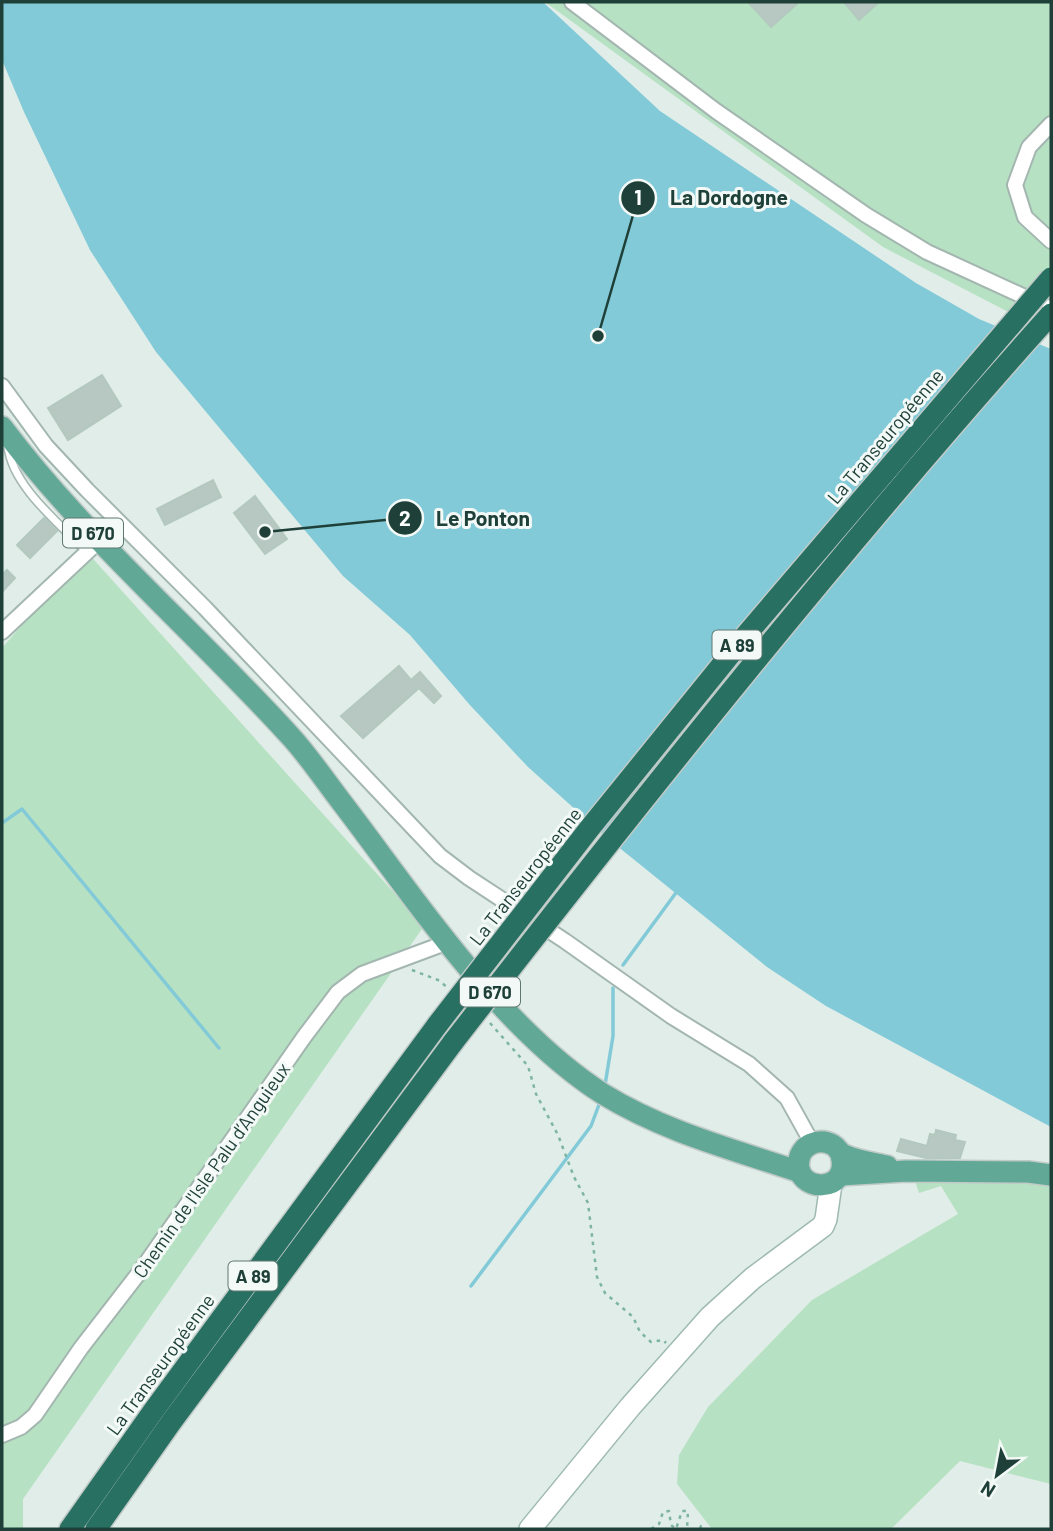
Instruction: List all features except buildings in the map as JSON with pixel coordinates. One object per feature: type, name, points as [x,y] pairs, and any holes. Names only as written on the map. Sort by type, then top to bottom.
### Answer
[{"type":"highway","name":"La Transeuropéenne","points":[[70,1529],[438,1024],[589,829],[746,635],[1051,278]]},
{"type":"highway","name":"A 89","points":[[96,1529],[172,1421],[454,1041],[608,843],[772,640],[958,419],[1051,314]]},
{"type":"main road","name":"D 670","points":[[5,431],[57,493],[93,545],[191,632],[295,742],[448,942],[503,1007],[536,1041],[601,1092],[653,1121],[715,1146],[824,1174],[906,1171],[1028,1172],[1051,1175]]},
{"type":"main road","points":[[826,1142],[838,1149],[824,1174],[799,1159],[808,1145],[826,1142]]},
{"type":"main road","name":"D 670","points":[[741,1152],[808,1145]]},
{"type":"street","points":[[572,2],[716,111],[866,215],[927,252],[1051,309]]},
{"type":"street","points":[[1051,124],[1029,147],[1015,184],[1025,217],[1051,241]]},
{"type":"street","points":[[2,386],[46,446],[87,491],[205,608],[440,856],[671,1016],[749,1065],[787,1098],[808,1145]]},
{"type":"street","points":[[2,632],[93,545]]},
{"type":"street","name":"Chemin de l'Isle Palu d’Anguieux","points":[[2,1435],[21,1427],[35,1415],[81,1348],[142,1269],[332,999],[348,982],[362,974],[448,942]]},
{"type":"street","points":[[530,1529],[709,1317],[753,1278],[815,1232],[824,1174]]},
{"type":"path","points":[[385,966],[405,967],[438,980],[448,988]]},
{"type":"path","points":[[487,1020],[528,1066],[536,1094],[558,1135],[574,1177],[588,1203],[597,1277],[605,1293],[633,1317],[640,1332],[650,1342],[663,1340],[676,1353]]},
{"type":"path","points":[[651,1529],[659,1524],[663,1512],[669,1511],[671,1525],[676,1529],[682,1511],[688,1511],[687,1529]]},
{"type":"path","points":[[700,1529],[701,1526],[706,1529]]},
{"type":"green space","points":[[545,2],[1051,2],[1051,334],[883,247]]},
{"type":"green space","points":[[86,551],[424,926],[23,1499],[23,1529],[2,1529],[2,648]]},
{"type":"green space","points":[[915,1181],[1051,1184],[1051,1484],[960,1461],[891,1529],[712,1529],[677,1484],[679,1455],[708,1407],[812,1300],[958,1214],[941,1186],[919,1193]]},
{"type":"water","points":[[2,2],[543,2],[660,111],[916,283],[979,319],[1051,349],[1051,1127],[826,1006],[767,967],[606,837],[528,767],[410,635],[343,576],[156,352],[90,250],[2,60]]},
{"type":"waterway","points":[[2,823],[22,809],[219,1048]]},
{"type":"waterway","points":[[623,965],[678,890]]},
{"type":"waterway","points":[[605,1085],[613,1036],[613,988]]},
{"type":"waterway","points":[[471,1286],[591,1126],[600,1102]]},
{"type":"place","name":"La Dordogne","points":[[598,336]]},
{"type":"place","name":"Le Ponton","points":[[265,532]]}]
